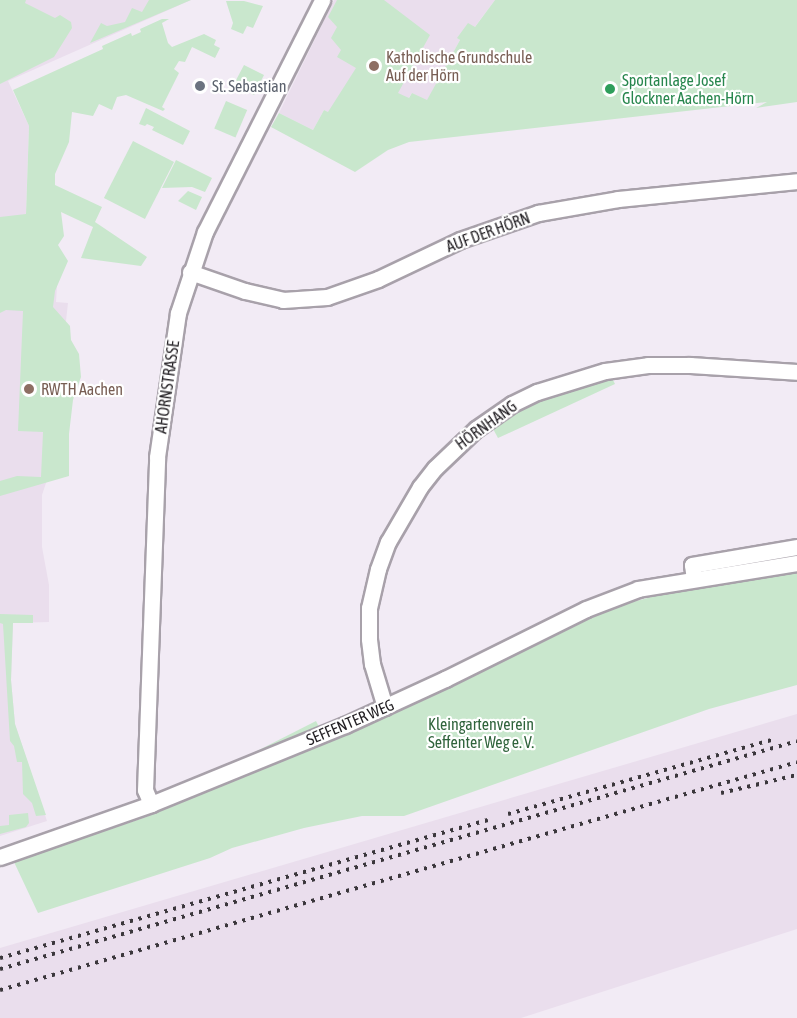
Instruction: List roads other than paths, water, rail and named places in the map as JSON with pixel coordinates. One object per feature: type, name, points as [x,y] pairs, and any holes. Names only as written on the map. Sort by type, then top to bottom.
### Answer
[{"type":"street","name":"AHORNSTRASSE","points":[[151,804],[145,789],[157,457],[176,323],[190,272],[205,232],[322,0]]},
{"type":"street","name":"AUF DER HÖRN","points":[[190,272],[245,291],[284,300],[327,297],[378,279],[460,240],[538,213],[618,199],[797,181]]},
{"type":"street","name":"HÖRNHANG","points":[[385,707],[372,664],[369,639],[369,608],[378,569],[388,542],[420,487],[435,468],[476,429],[512,404],[537,392],[605,371],[648,365],[690,365],[797,372]]},
{"type":"street","points":[[694,579],[692,565],[797,547]]},
{"type":"street","name":"SEFFENTER WEG","points":[[0,857],[151,804],[385,707],[586,609],[638,589],[797,563]]},
{"type":"railway","points":[[508,814],[774,739]]},
{"type":"railway","points":[[0,969],[797,741]]},
{"type":"railway","points":[[0,990],[797,762]]},
{"type":"railway","points":[[721,793],[797,775]]},
{"type":"railway","points":[[0,958],[488,820]]},
{"type":"place","name":"Katholische Grundschule Auf der Hörn","points":[[374,66]]},
{"type":"place","name":"St. Sebastian","points":[[200,86]]},
{"type":"place","name":"Sportanlage Josef Glockner Aachen-Hörn","points":[[610,89]]},
{"type":"place","name":"RWTH Aachen","points":[[29,389]]},
{"type":"park label","name":"Kleingartenverein Seffenter Weg e. V.","points":[[481,733]]}]
